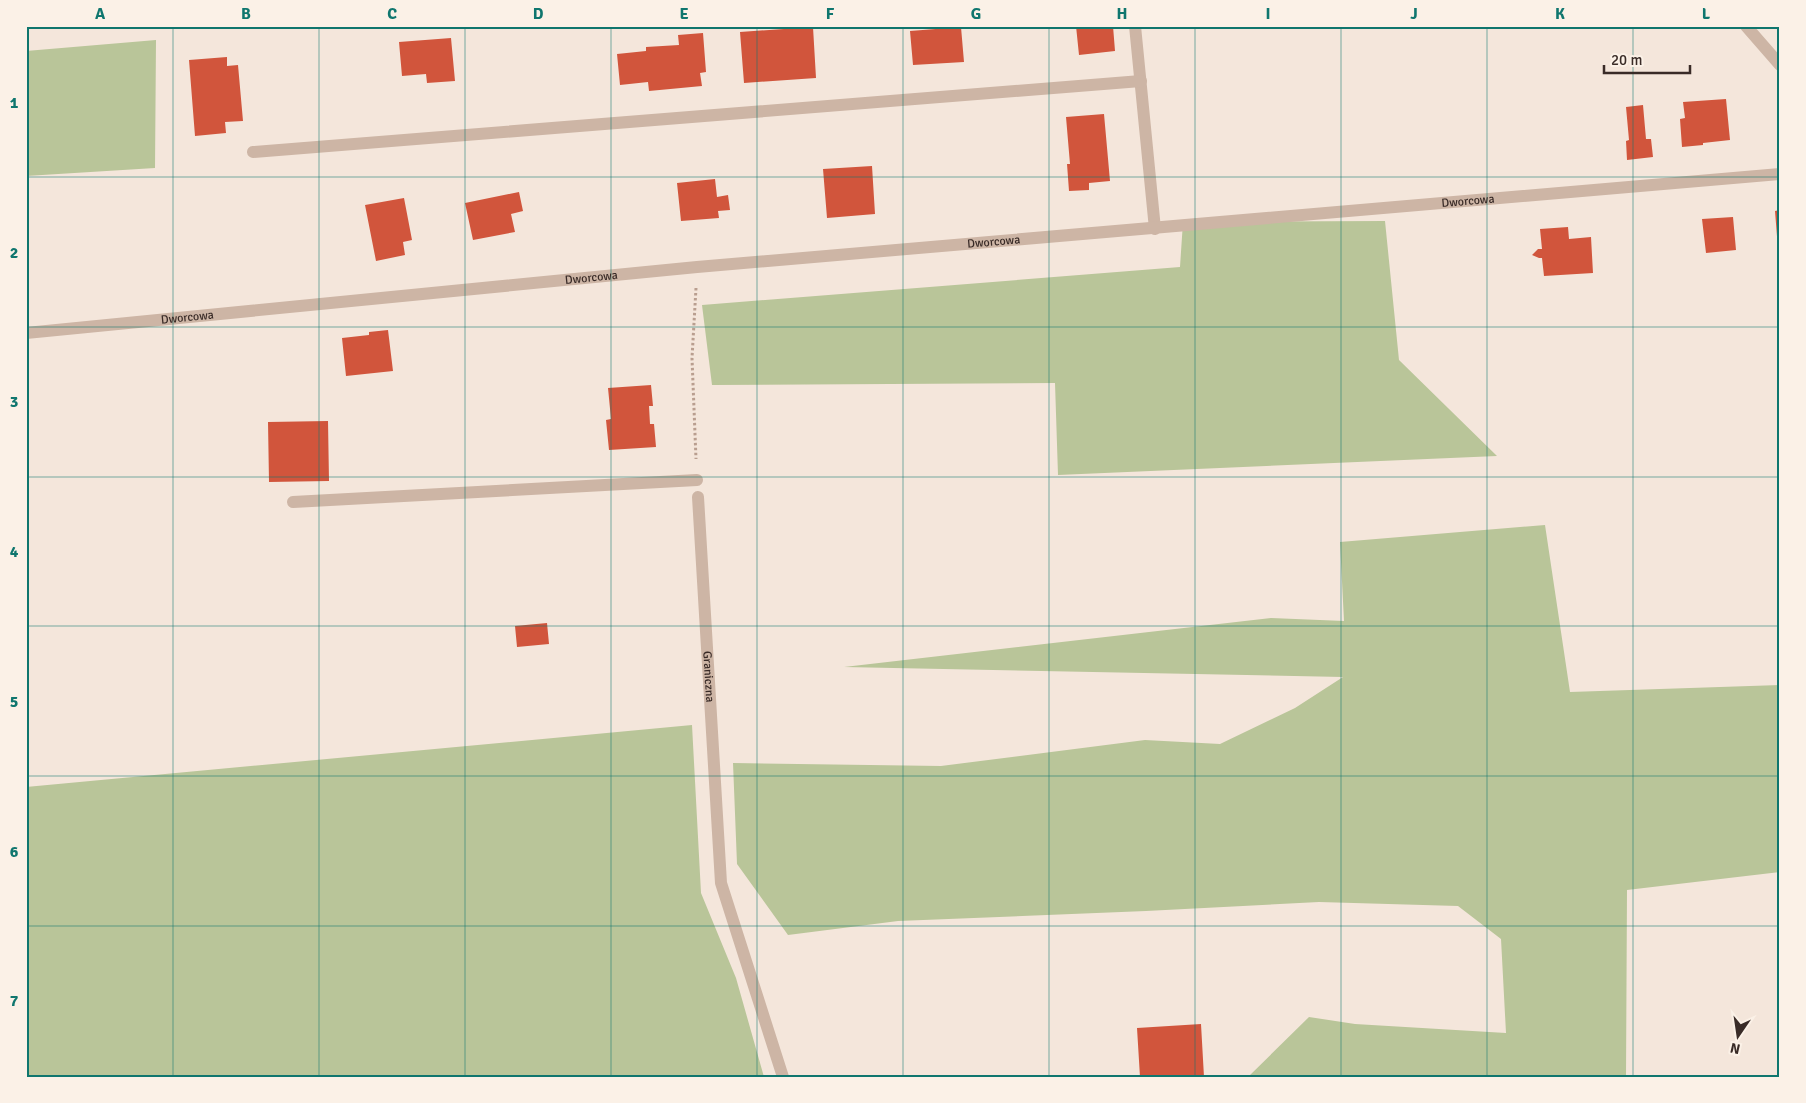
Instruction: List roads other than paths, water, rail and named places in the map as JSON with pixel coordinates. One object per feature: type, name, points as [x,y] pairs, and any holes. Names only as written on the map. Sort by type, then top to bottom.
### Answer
[{"type":"street","points":[[1135,26],[1155,229]]},
{"type":"street","points":[[1746,26],[1780,65]]},
{"type":"street","points":[[253,152],[1141,81]]},
{"type":"street","name":"Dworcowa","points":[[26,333],[697,267],[1780,174]]},
{"type":"street","points":[[293,502],[697,480]]},
{"type":"street","name":"Graniczna","points":[[698,497],[721,883],[783,1077]]}]
